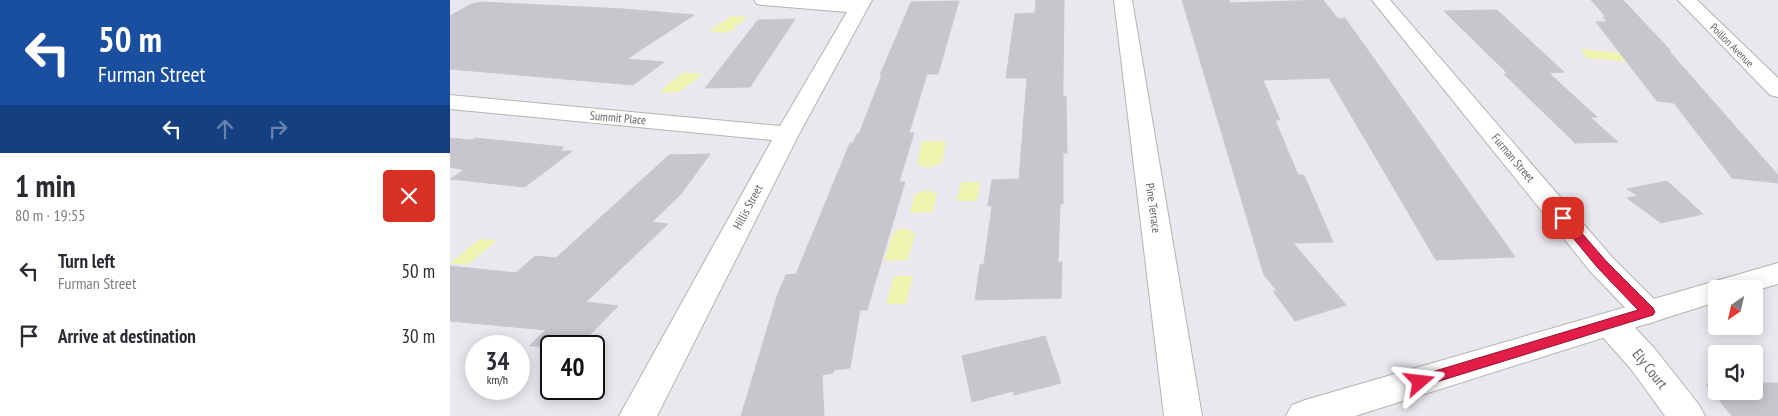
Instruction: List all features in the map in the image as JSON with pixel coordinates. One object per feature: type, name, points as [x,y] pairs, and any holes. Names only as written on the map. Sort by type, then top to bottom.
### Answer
[{"type":"street","points":[[763,0],[861,3]]},
{"type":"street","name":"Pine Terrace","points":[[1123,0],[1183,416]]},
{"type":"street","name":"Furman Street","points":[[1381,0],[1601,264],[1648,312]]},
{"type":"street","name":"Poillon Avenue","points":[[1687,0],[1778,90]]},
{"type":"street","name":"Hillis Street","points":[[638,416],[786,134],[861,3]]},
{"type":"street","name":"Summit Place","points":[[450,102],[786,134]]},
{"type":"street","points":[[1754,280],[1778,273]]},
{"type":"street","points":[[1306,416],[1708,293]]},
{"type":"street","name":"Ely Court","points":[[1612,324],[1686,416]]},
{"type":"shaded area","points":[[731,16],[748,17],[733,28],[735,29],[726,33],[709,31]]},
{"type":"shaded area","points":[[1581,49],[1624,53],[1630,62],[1586,58]]},
{"type":"shaded area","points":[[684,72],[703,74],[679,92],[661,93],[663,91],[660,91]]},
{"type":"shaded area","points":[[922,141],[946,141],[942,163],[928,168],[917,164]]},
{"type":"shaded area","points":[[961,182],[980,182],[977,201],[957,201]]},
{"type":"shaded area","points":[[927,190],[937,194],[933,212],[910,213],[915,194]]},
{"type":"shaded area","points":[[897,229],[911,229],[911,233],[915,233],[908,260],[884,261],[893,233],[896,233]]},
{"type":"shaded area","points":[[480,239],[497,240],[467,265],[450,263]]},
{"type":"shaded area","points":[[894,276],[913,276],[906,304],[886,304]]},
{"type":"building","points":[[1036,0],[1064,0],[1063,96],[1066,96],[1067,153],[1063,153],[1063,204],[1060,204],[1058,262],[1062,262],[1061,298],[975,300],[980,265],[984,264],[992,206],[988,206],[992,180],[1019,179],[1027,78],[1006,78],[1015,14],[1035,13]]},
{"type":"building","points":[[1182,0],[1229,0],[1230,3],[1323,0],[1338,19],[1345,18],[1515,257],[1436,260],[1329,78],[1263,80],[1280,120],[1275,120],[1298,175],[1304,175],[1333,242],[1293,243],[1346,305],[1295,321],[1273,291],[1277,291],[1264,275]]},
{"type":"building","points":[[1591,0],[1623,0],[1671,51],[1669,51],[1778,175],[1778,183],[1732,178],[1674,103],[1657,101],[1596,22],[1607,22],[1603,17],[1606,17]]},
{"type":"building","points":[[959,1],[938,74],[927,74],[909,133],[914,133],[899,182],[905,182],[867,310],[860,310],[850,368],[834,370],[833,373],[822,375],[824,416],[741,416],[777,296],[786,275],[796,274],[850,143],[853,143],[857,134],[859,134],[882,75],[880,75],[911,2]]},
{"type":"building","points":[[481,2],[624,9],[694,15],[627,59],[664,62],[633,85],[450,69],[450,16],[471,4]]},
{"type":"building","points":[[1497,10],[1564,72],[1549,73],[1597,117],[1590,117],[1618,142],[1575,143],[1504,74],[1508,74],[1444,11]]},
{"type":"building","points":[[795,19],[750,87],[705,88],[758,20]]},
{"type":"building","points":[[450,138],[472,140],[475,138],[564,147],[560,151],[572,151],[525,187],[450,179],[464,170],[450,167]]},
{"type":"building","points":[[710,154],[681,194],[652,222],[668,224],[586,302],[618,306],[590,335],[541,335],[546,330],[450,321],[450,266],[516,273],[535,256],[556,258],[669,155]]},
{"type":"building","points":[[1667,181],[1703,214],[1661,223],[1627,198],[1638,196],[1627,189]]},
{"type":"building","points":[[540,336],[540,346],[530,345]]},
{"type":"building","points":[[1045,336],[1061,383],[1014,395],[1013,391],[972,402],[962,356]]},
{"type":"building","points":[[1763,383],[1778,383],[1778,416],[1732,416],[1719,400],[1763,400]]},
{"type":"route","points":[[1420,382],[1648,312],[1601,264],[1563,218]]}]
